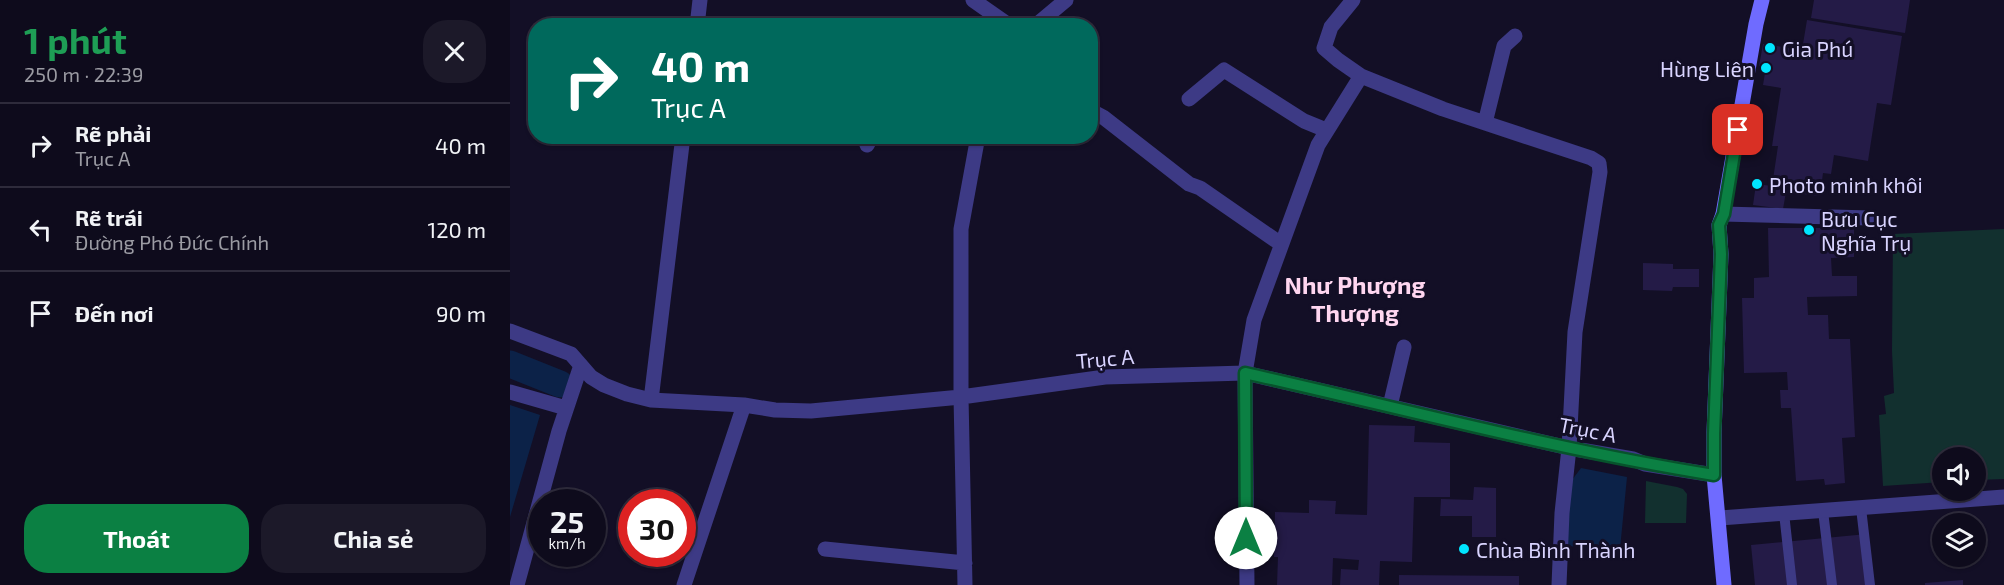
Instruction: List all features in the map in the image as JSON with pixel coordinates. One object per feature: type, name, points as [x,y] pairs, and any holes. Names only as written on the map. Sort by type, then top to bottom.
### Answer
[{"type":"main road","points":[[1724,585],[1714,475],[1721,254],[1719,225],[1724,214],[1761,0]]},
{"type":"street","points":[[698,18],[700,0]]},
{"type":"street","points":[[974,0],[999,18]]},
{"type":"street","points":[[1045,18],[1066,0]]},
{"type":"street","points":[[1353,0],[1331,27],[1324,48],[1361,76],[1443,109],[1591,158],[1599,163],[1600,172],[1575,332],[1559,585]]},
{"type":"street","points":[[1485,123],[1504,46],[1515,36]]},
{"type":"street","points":[[1189,99],[1224,70],[1304,121],[1326,130]]},
{"type":"street","points":[[1246,585],[1245,373],[1254,320],[1318,145],[1361,76]]},
{"type":"street","points":[[1098,115],[1189,184],[1200,188],[1281,244]]},
{"type":"street","points":[[651,400],[682,144]]},
{"type":"street","points":[[965,585],[961,397],[961,229],[977,144]]},
{"type":"street","points":[[1724,214],[1870,218]]},
{"type":"street","name":"Trục A","points":[[510,331],[562,350],[577,359],[591,377],[604,385],[651,400],[811,411],[961,397],[1105,377],[1245,373],[1569,448],[1633,459],[1645,464],[1714,475]]},
{"type":"street","points":[[1390,406],[1404,346]]},
{"type":"street","points":[[517,585],[566,408],[581,365]]},
{"type":"street","points":[[510,392],[566,408]]},
{"type":"street","points":[[684,585],[744,405]]},
{"type":"street","points":[[1719,518],[2004,497]]},
{"type":"street","points":[[825,549],[965,563]]},
{"type":"lane","points":[[1861,508],[1870,585]]},
{"type":"lane","points":[[1823,511],[1832,585]]},
{"type":"lane","points":[[1784,513],[1792,585]]},
{"type":"green space","points":[[2004,229],[2004,479],[1986,480],[1986,447],[1932,447],[1932,483],[1883,486],[1879,415],[1886,414],[1884,396],[1894,393],[1893,234]]},
{"type":"green space","points":[[1646,481],[1683,489],[1687,494],[1686,523],[1645,523]]},
{"type":"water","points":[[510,405],[540,415],[510,517]]},
{"type":"water","points":[[1581,468],[1627,477],[1620,549],[1565,546],[1572,480]]},
{"type":"building","points":[[1814,0],[1910,0],[1905,33],[1811,18]]},
{"type":"building","points":[[1807,20],[1902,36],[1891,105],[1877,103],[1868,161],[1834,155],[1831,174],[1823,173],[1820,196],[1786,192],[1783,209],[1753,205],[1756,184],[1772,186],[1778,146],[1772,146],[1781,88],[1763,85],[1766,67],[1759,66],[1763,44],[1802,50]]},
{"type":"building","points":[[1768,228],[1854,228],[1854,257],[1831,258],[1832,276],[1857,276],[1857,296],[1807,297],[1808,315],[1828,315],[1829,339],[1850,339],[1855,437],[1842,438],[1845,483],[1825,485],[1824,479],[1796,481],[1791,408],[1781,408],[1780,390],[1788,390],[1787,372],[1744,373],[1742,298],[1754,298],[1754,278],[1769,277]]},
{"type":"building","points":[[1643,263],[1673,264],[1673,269],[1699,269],[1699,287],[1673,287],[1672,291],[1643,290]]},
{"type":"building","points":[[1369,425],[1415,426],[1414,442],[1450,443],[1450,497],[1414,497],[1412,562],[1380,561],[1379,585],[1340,585],[1341,569],[1358,570],[1359,560],[1333,558],[1332,585],[1277,585],[1278,557],[1274,557],[1275,512],[1309,513],[1309,500],[1336,501],[1335,514],[1367,515]]},
{"type":"building","points":[[1474,487],[1496,488],[1496,537],[1472,537],[1472,516],[1440,516],[1441,499],[1473,500]]},
{"type":"building","points":[[1867,534],[1872,585],[1755,585],[1751,545]]},
{"type":"building","points":[[1399,575],[1519,576],[1519,585],[1399,585]]},
{"type":"building","points":[[1963,580],[1963,585],[1925,585],[1925,583]]},
{"type":"waterway","points":[[510,364],[560,384]]},
{"type":"place","name":"Gia Phú","points":[[1770,48]]},
{"type":"place","name":"Hùng Liên","points":[[1766,68]]},
{"type":"place","name":"Photo minh khôi","points":[[1757,184]]},
{"type":"place","name":"Bưu Cục Nghĩa Trụ","points":[[1809,230]]},
{"type":"place","name":"Chùa Bình Thành","points":[[1464,549]]},
{"type":"district","name":"Như Phượng Thượng","points":[[1355,298]]},
{"type":"route","points":[[1246,538],[1245,373],[1569,448],[1633,459],[1645,464],[1714,475],[1721,254],[1719,225],[1724,214],[1738,130]]}]
